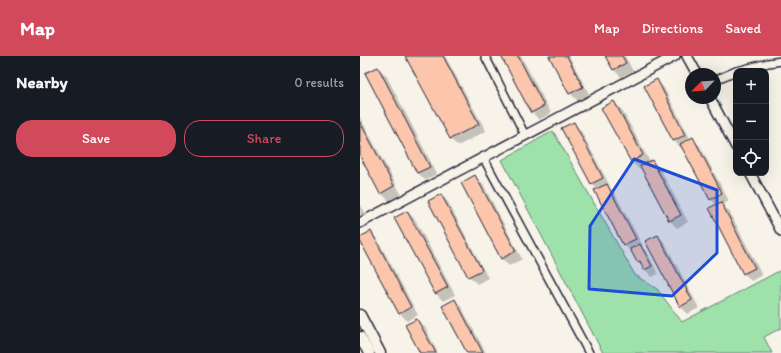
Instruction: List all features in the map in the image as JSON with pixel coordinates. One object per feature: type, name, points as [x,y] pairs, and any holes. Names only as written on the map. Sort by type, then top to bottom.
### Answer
[{"type":"main road","points":[[360,315],[380,353]]},
{"type":"main road","points":[[360,337],[368,353]]},
{"type":"street","points":[[486,56],[525,134]]},
{"type":"street","points":[[360,223],[483,156],[675,56]]},
{"type":"street","points":[[687,56],[694,68]]},
{"type":"street","points":[[748,68],[781,61]]},
{"type":"street","points":[[721,77],[733,72]]},
{"type":"street","points":[[713,104],[733,141]]},
{"type":"street","points":[[483,156],[589,353]]},
{"type":"street","points":[[752,176],[781,231]]},
{"type":"highlighted area","points":[[634,159],[717,190],[717,253],[672,296],[589,289],[590,226]]},
{"type":"green space","points":[[553,131],[635,275],[657,289],[682,322],[781,270],[781,328],[764,337],[772,353],[603,353],[502,160]]},
{"type":"building","points":[[405,56],[443,56],[479,124],[450,139]]},
{"type":"building","points":[[501,56],[518,56],[544,106],[531,113]]},
{"type":"building","points":[[549,56],[567,56],[583,87],[569,94]]},
{"type":"building","points":[[605,56],[622,56],[626,63],[613,70]]},
{"type":"building","points":[[378,67],[430,167],[417,173],[365,73]]},
{"type":"building","points":[[657,79],[685,135],[673,141],[644,86]]},
{"type":"building","points":[[614,101],[643,155],[631,162],[601,108]]},
{"type":"building","points":[[360,122],[394,186],[380,194],[360,156]]},
{"type":"building","points":[[574,122],[603,178],[591,184],[561,128]]},
{"type":"building","points":[[693,137],[722,193],[710,200],[680,144]]},
{"type":"building","points":[[652,160],[681,215],[669,221],[640,166]]},
{"type":"building","points":[[475,175],[516,251],[501,259],[461,183]]},
{"type":"building","points":[[607,184],[636,239],[623,245],[594,190]]},
{"type":"building","points":[[441,194],[482,270],[468,277],[428,201]]},
{"type":"building","points":[[721,202],[755,268],[743,274],[709,208]]},
{"type":"building","points":[[407,211],[448,287],[435,294],[394,218]]},
{"type":"building","points":[[371,231],[411,307],[399,314],[360,241],[360,237]]},
{"type":"building","points":[[658,235],[692,300],[680,307],[645,241]]},
{"type":"building","points":[[640,244],[652,266],[644,270],[640,261],[637,262],[630,249]]},
{"type":"building","points":[[455,299],[483,353],[467,353],[442,306]]},
{"type":"building","points":[[417,319],[436,353],[420,353],[405,325]]}]
